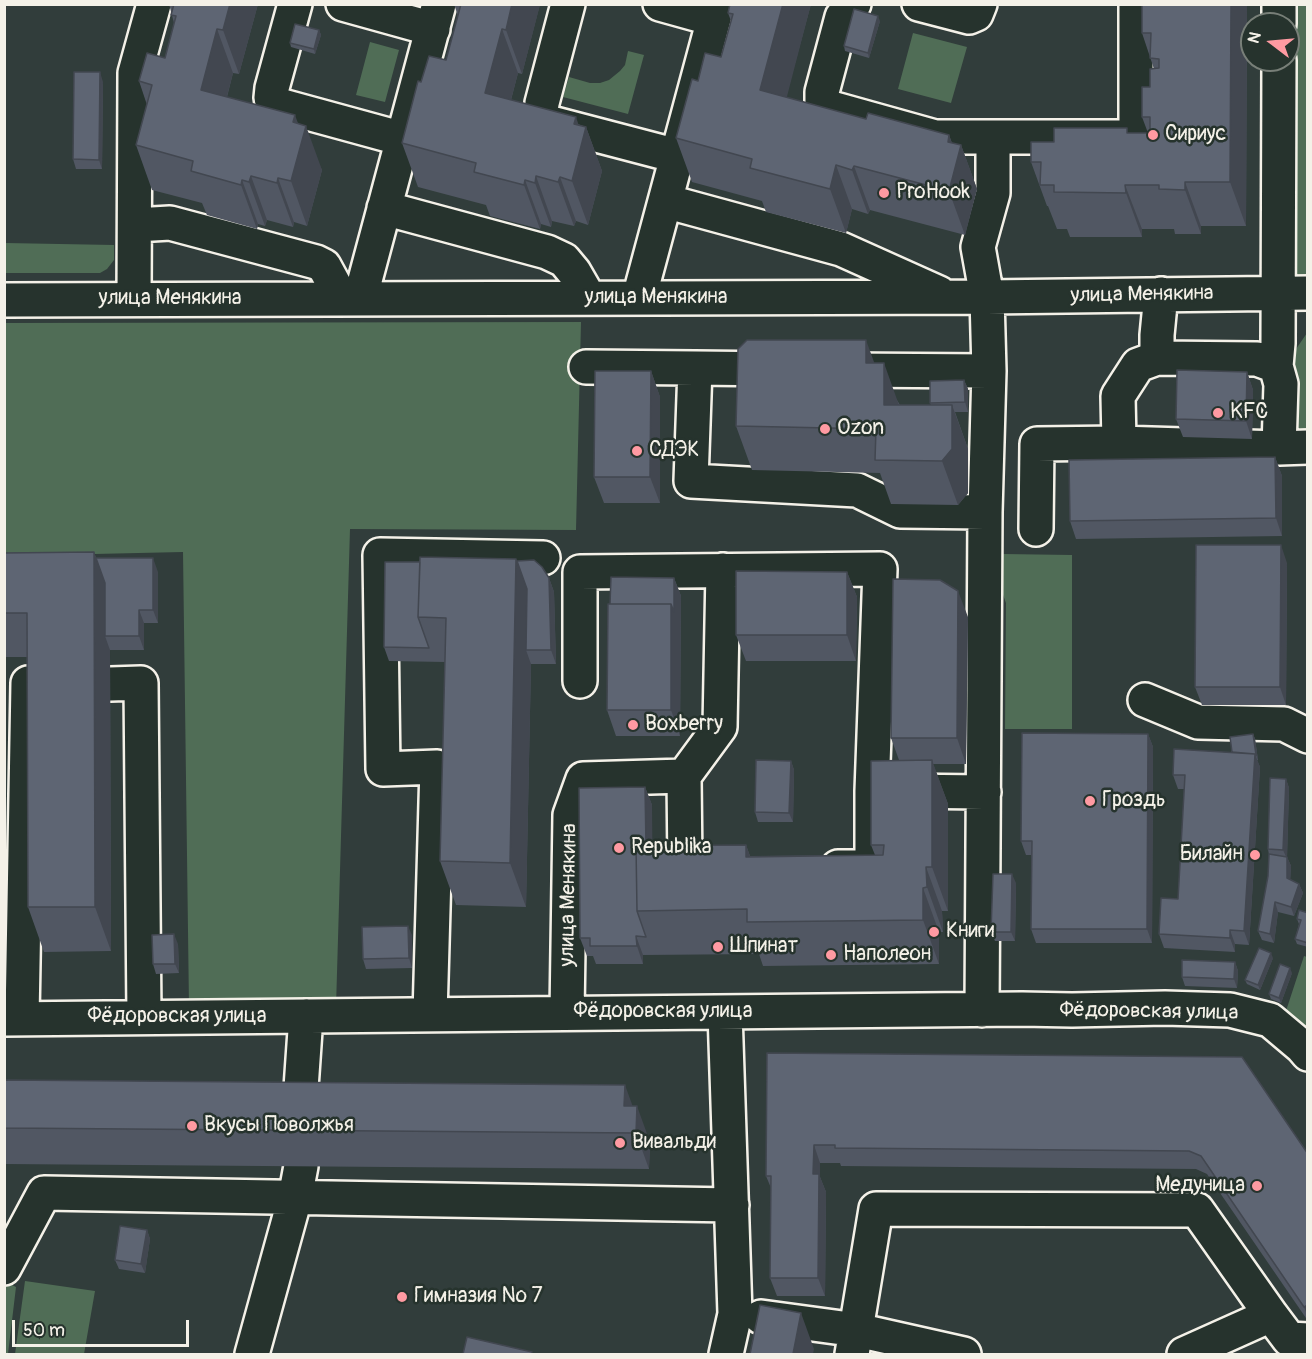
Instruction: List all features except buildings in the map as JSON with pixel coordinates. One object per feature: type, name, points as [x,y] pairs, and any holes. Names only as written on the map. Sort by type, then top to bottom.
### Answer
[{"type":"street","points":[[134,299],[135,73],[154,4]]},
{"type":"street","points":[[295,4],[272,88],[271,98],[275,104],[403,139]]},
{"type":"street","points":[[343,4],[436,16],[384,208],[351,299]]},
{"type":"street","points":[[568,4],[542,102],[541,114],[544,120],[677,156]]},
{"type":"street","points":[[639,298],[716,12],[660,4]]},
{"type":"street","points":[[854,4],[842,17],[822,92],[824,106],[935,136],[993,137],[1130,136],[1136,124],[1136,4]]},
{"type":"street","points":[[920,4],[969,17],[976,14],[980,4]]},
{"type":"street","points":[[1036,529],[1037,444],[1119,443],[1293,448],[1276,366],[1278,343],[1293,293],[1279,72]]},
{"type":"street","points":[[982,1010],[985,512],[989,371],[987,297],[978,247],[993,193],[993,137]]},
{"type":"street","points":[[665,201],[841,249],[948,297]]},
{"type":"street","points":[[384,208],[547,252],[564,260],[589,298]]},
{"type":"street","points":[[135,225],[170,223],[315,262],[324,266],[351,299]]},
{"type":"street","name":"улица Менякина","points":[[4,300],[987,297],[1293,293]]},
{"type":"street","points":[[1157,358],[1156,335],[1161,294]]},
{"type":"street","points":[[1119,443],[1118,396],[1138,365],[1157,358],[1257,359],[1276,366]]},
{"type":"street","points":[[586,367],[989,371]]},
{"type":"street","points":[[695,368],[691,481],[857,490],[900,511],[985,512]]},
{"type":"street","points":[[430,1015],[437,767],[383,769],[380,555],[543,558]]},
{"type":"street","points":[[580,681],[580,572],[880,569],[872,791],[872,867],[814,867]]},
{"type":"street","points":[[723,570],[720,727],[684,776],[685,868],[732,868]]},
{"type":"street","points":[[13,1018],[28,683],[44,684]]},
{"type":"street","points":[[110,684],[141,683],[144,1017]]},
{"type":"street","points":[[1145,700],[1198,722],[1284,724],[1308,736]]},
{"type":"street","name":"улица Менякина","points":[[567,1013],[570,815],[583,779],[684,776]]},
{"type":"street","points":[[872,791],[984,792]]},
{"type":"street","name":"Фёдоровская улица","points":[[13,1018],[1165,1008],[1230,1010],[1270,1020],[1308,1054]]},
{"type":"street","points":[[725,1012],[735,1314],[726,1354]]},
{"type":"street","points":[[299,1118],[306,1016]]},
{"type":"street","points":[[252,1354],[295,1198],[301,1166]]},
{"type":"street","points":[[4,1268],[44,1193],[732,1205]]},
{"type":"street","points":[[854,1342],[876,1209],[1197,1210],[1289,1339],[1308,1340]]},
{"type":"street","points":[[735,1314],[854,1342],[964,1354]]},
{"type":"street","points":[[1184,1354],[1271,1315]]},
{"type":"green space","points":[[1287,5],[1307,5],[1307,281],[1299,281],[1291,275],[1288,72],[1300,72],[1300,12],[1287,12]]},
{"type":"green space","points":[[913,33],[967,47],[951,103],[898,89]]},
{"type":"green space","points":[[370,42],[399,50],[385,102],[356,95]]},
{"type":"green space","points":[[628,51],[644,55],[628,114],[563,97],[569,77],[590,83],[609,80],[625,65]]},
{"type":"green space","points":[[5,243],[114,245],[114,260],[107,269],[100,273],[5,273]]},
{"type":"green space","points":[[581,322],[576,530],[350,529],[336,1007],[189,1007],[183,552],[5,556],[4,323]]},
{"type":"green space","points":[[1307,333],[1307,432],[1292,432],[1294,352]]},
{"type":"green space","points":[[1003,554],[1072,555],[1072,729],[1005,729],[1006,603],[1002,592]]},
{"type":"green space","points":[[1304,956],[1307,957],[1307,1030],[1284,1017]]},
{"type":"green space","points":[[4,1281],[16,1287],[8,1354],[5,1354]]},
{"type":"green space","points":[[25,1281],[95,1291],[84,1354],[15,1354]]},
{"type":"place","name":"Сириус","points":[[1153,135]]},
{"type":"place","name":"ProHook","points":[[884,193]]},
{"type":"place","name":"KFC","points":[[1218,413]]},
{"type":"place","name":"Ozon","points":[[825,429]]},
{"type":"place","name":"СДЭК","points":[[637,451]]},
{"type":"place","name":"Boxberry","points":[[633,725]]},
{"type":"place","name":"Гроздь","points":[[1090,801]]},
{"type":"place","name":"Republika","points":[[619,848]]},
{"type":"place","name":"Билайн","points":[[1255,855]]},
{"type":"place","name":"Книги","points":[[934,932]]},
{"type":"place","name":"Шпинат","points":[[718,947]]},
{"type":"place","name":"Наполеон","points":[[831,955]]},
{"type":"place","name":"Вкусы Поволжья","points":[[192,1126]]},
{"type":"place","name":"Вивальди","points":[[620,1143]]},
{"type":"place","name":"Медуница","points":[[1257,1186]]},
{"type":"place","name":"Гимназия № 7","points":[[402,1297]]}]
